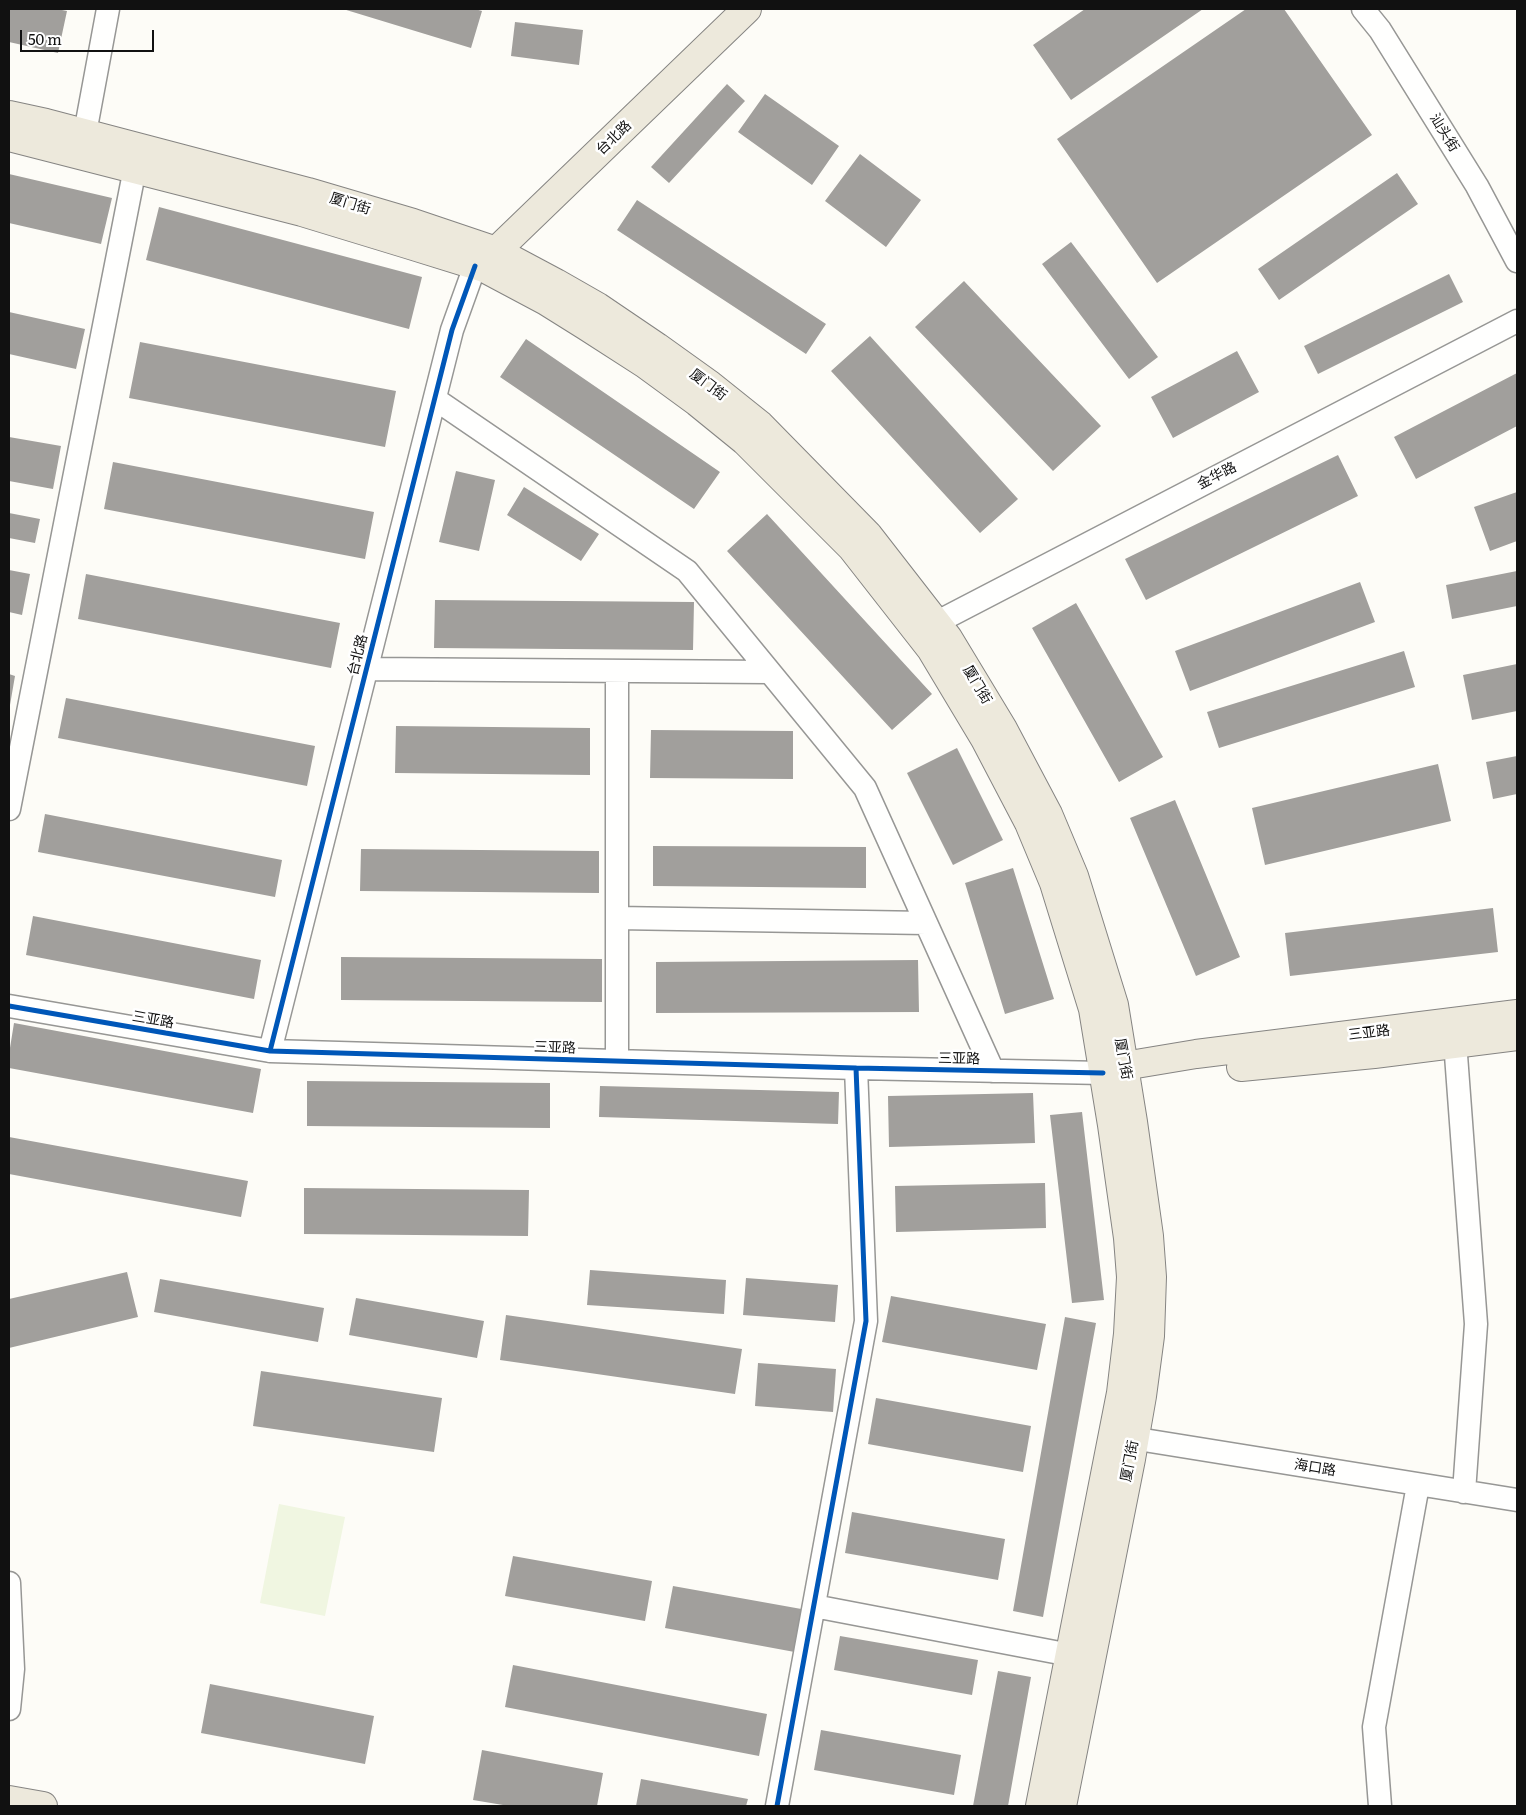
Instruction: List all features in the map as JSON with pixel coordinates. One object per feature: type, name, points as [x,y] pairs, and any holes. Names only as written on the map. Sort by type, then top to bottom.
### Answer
[{"type":"main road","name":"台北路","points":[[480,259],[721,9]]},
{"type":"main road","name":"台北路","points":[[480,259],[746,9]]},
{"type":"main road","name":"厦门街","points":[[9,115],[135,168],[302,212],[407,244],[480,259]]},
{"type":"main road","name":"厦门街","points":[[9,137],[79,143],[308,192],[413,223],[480,259],[586,326],[697,402],[745,441],[852,548],[927,628],[931,650],[985,739],[1028,823],[1054,884],[1093,1010],[1118,1072],[1131,1277],[1124,1437],[1080,1657],[1040,1806]]},
{"type":"main road","name":"三亚路","points":[[1118,1072],[1374,1054],[1455,1033],[1517,1014]]},
{"type":"main road","name":"三亚路","points":[[1455,1033],[1517,1036]]},
{"type":"main road","name":"厦门街","points":[[1062,1806],[1080,1657]]},
{"type":"main road","points":[[9,1800],[43,1806]]},
{"type":"street","points":[[79,143],[108,9]]},
{"type":"street","name":"汕头街","points":[[1363,9],[1380,30],[1477,186],[1517,260]]},
{"type":"street","points":[[9,810],[135,168]]},
{"type":"street","name":"台北路","points":[[270,1051],[452,330],[480,259]]},
{"type":"street","name":"金华路","points":[[927,628],[1102,535],[1517,321]]},
{"type":"street","points":[[435,399],[687,571],[864,788],[993,1071]]},
{"type":"street","points":[[367,668],[769,672]]},
{"type":"street","points":[[616,1061],[618,670]]},
{"type":"street","points":[[617,918],[926,923]]},
{"type":"street","name":"三亚路","points":[[9,1006],[270,1051],[856,1068],[1118,1072]]},
{"type":"street","points":[[1455,1033],[1476,1324],[1464,1492]]},
{"type":"street","points":[[777,1806],[866,1321],[856,1068]]},
{"type":"street","name":"海口路","points":[[1124,1437],[1517,1500]]},
{"type":"street","points":[[1380,1806],[1374,1727],[1418,1484]]},
{"type":"street","points":[[9,1583],[13,1669],[9,1709]]},
{"type":"street","points":[[814,1606],[1080,1657]]},
{"type":"green space","points":[[279,1504],[345,1517],[325,1616],[260,1603]]},
{"type":"building","points":[[9,9],[57,9],[67,11],[58,53],[9,42]]},
{"type":"building","points":[[343,9],[475,9],[482,11],[471,48]]},
{"type":"building","points":[[1085,9],[1203,9],[1071,100],[1033,45]]},
{"type":"building","points":[[1246,9],[1284,9],[1372,135],[1157,283],[1057,139]]},
{"type":"building","points":[[515,22],[583,30],[579,65],[511,56]]},
{"type":"building","points":[[727,84],[745,101],[669,183],[651,167]]},
{"type":"building","points":[[765,94],[839,146],[812,185],[738,132]]},
{"type":"building","points":[[860,154],[921,200],[886,247],[825,201]]},
{"type":"building","points":[[1397,173],[1418,204],[1279,300],[1258,269]]},
{"type":"building","points":[[9,174],[112,198],[101,244],[9,223]]},
{"type":"building","points":[[637,200],[826,324],[806,354],[617,230]]},
{"type":"building","points":[[159,207],[422,277],[409,329],[146,260]]},
{"type":"building","points":[[1071,242],[1158,357],[1129,379],[1042,264]]},
{"type":"building","points":[[1449,274],[1463,302],[1318,374],[1304,346]]},
{"type":"building","points":[[964,281],[1101,426],[1053,471],[915,327]]},
{"type":"building","points":[[9,312],[85,329],[76,369],[9,354]]},
{"type":"building","points":[[870,336],[1018,499],[980,533],[831,371]]},
{"type":"building","points":[[526,339],[720,472],[694,509],[500,377]]},
{"type":"building","points":[[140,342],[396,391],[385,447],[129,398]]},
{"type":"building","points":[[1237,351],[1259,392],[1173,438],[1151,397]]},
{"type":"building","points":[[1517,373],[1517,426],[1416,479],[1394,437]]},
{"type":"building","points":[[9,437],[61,446],[53,489],[9,481]]},
{"type":"building","points":[[1338,455],[1358,496],[1146,600],[1125,559]]},
{"type":"building","points":[[113,462],[374,512],[365,559],[104,509]]},
{"type":"building","points":[[456,471],[495,480],[479,551],[439,542]]},
{"type":"building","points":[[524,487],[599,534],[581,561],[507,515]]},
{"type":"building","points":[[1517,492],[1517,541],[1490,551],[1474,507]]},
{"type":"building","points":[[9,513],[40,519],[35,543],[9,538]]},
{"type":"building","points":[[767,514],[932,694],[892,730],[727,551]]},
{"type":"building","points":[[9,570],[30,574],[22,615],[9,612]]},
{"type":"building","points":[[1517,571],[1517,606],[1452,619],[1446,585]]},
{"type":"building","points":[[86,574],[340,623],[331,668],[78,619]]},
{"type":"building","points":[[1360,582],[1375,622],[1190,691],[1175,651]]},
{"type":"building","points":[[435,600],[694,602],[693,650],[434,648]]},
{"type":"building","points":[[1076,603],[1163,757],[1119,782],[1032,628]]},
{"type":"building","points":[[1404,651],[1415,687],[1219,748],[1207,712]]},
{"type":"building","points":[[1517,664],[1517,711],[1472,720],[1463,675]]},
{"type":"building","points":[[9,674],[15,676],[10,705],[9,705]]},
{"type":"building","points":[[66,698],[315,746],[307,786],[58,738]]},
{"type":"building","points":[[396,726],[590,728],[590,775],[395,773]]},
{"type":"building","points":[[651,730],[793,731],[793,779],[650,778]]},
{"type":"building","points":[[957,748],[1003,840],[953,865],[907,773]]},
{"type":"building","points":[[1517,756],[1517,794],[1493,799],[1486,762]]},
{"type":"building","points":[[1438,764],[1451,821],[1265,865],[1252,808]]},
{"type":"building","points":[[1175,800],[1240,957],[1196,976],[1130,818]]},
{"type":"building","points":[[45,814],[282,860],[275,897],[38,852]]},
{"type":"building","points":[[653,846],[866,847],[866,888],[653,886]]},
{"type":"building","points":[[361,849],[599,851],[599,893],[360,891]]},
{"type":"building","points":[[1013,868],[1054,999],[1005,1014],[965,883]]},
{"type":"building","points":[[1493,908],[1498,952],[1290,976],[1285,933]]},
{"type":"building","points":[[33,916],[261,960],[254,999],[26,955]]},
{"type":"building","points":[[341,957],[602,959],[602,1002],[341,1000]]},
{"type":"building","points":[[918,960],[919,1012],[656,1013],[656,962]]},
{"type":"building","points":[[14,1023],[261,1069],[253,1113],[9,1068],[9,1054]]},
{"type":"building","points":[[307,1081],[550,1083],[550,1128],[307,1126]]},
{"type":"building","points":[[600,1086],[839,1092],[838,1124],[599,1117]]},
{"type":"building","points":[[1033,1093],[1035,1143],[889,1147],[888,1096]]},
{"type":"building","points":[[1082,1112],[1104,1300],[1072,1303],[1050,1115]]},
{"type":"building","points":[[9,1137],[248,1181],[241,1217],[9,1174]]},
{"type":"building","points":[[1045,1183],[1046,1228],[896,1232],[895,1186]]},
{"type":"building","points":[[304,1188],[529,1190],[528,1236],[304,1234]]},
{"type":"building","points":[[590,1270],[726,1280],[724,1314],[587,1305]]},
{"type":"building","points":[[127,1272],[138,1317],[9,1348],[9,1299]]},
{"type":"building","points":[[746,1278],[838,1285],[835,1322],[743,1315]]},
{"type":"building","points":[[160,1279],[324,1308],[318,1342],[154,1312]]},
{"type":"building","points":[[891,1296],[1046,1324],[1037,1370],[882,1342]]},
{"type":"building","points":[[356,1298],[484,1321],[477,1358],[349,1335]]},
{"type":"building","points":[[506,1315],[742,1349],[735,1394],[500,1360]]},
{"type":"building","points":[[1065,1317],[1096,1323],[1043,1617],[1013,1611]]},
{"type":"building","points":[[758,1363],[836,1369],[833,1412],[755,1406]]},
{"type":"building","points":[[261,1371],[442,1398],[434,1452],[253,1426]]},
{"type":"building","points":[[876,1398],[1031,1426],[1023,1472],[868,1444]]},
{"type":"building","points":[[852,1512],[1005,1539],[998,1580],[845,1553]]},
{"type":"building","points":[[513,1556],[652,1581],[645,1621],[505,1596]]},
{"type":"building","points":[[673,1586],[807,1610],[800,1653],[665,1628]]},
{"type":"building","points":[[840,1636],[978,1660],[972,1695],[834,1670]]},
{"type":"building","points":[[513,1665],[767,1714],[759,1756],[505,1707]]},
{"type":"building","points":[[998,1671],[1031,1677],[1008,1806],[973,1806]]},
{"type":"building","points":[[210,1684],[374,1716],[365,1764],[201,1733]]},
{"type":"building","points":[[821,1730],[961,1755],[954,1795],[814,1770]]},
{"type":"building","points":[[482,1750],[603,1773],[597,1806],[509,1806],[473,1800]]},
{"type":"building","points":[[641,1779],[748,1799],[746,1806],[636,1806]]},
{"type":"cycle path","points":[[270,1051],[452,330],[475,266]]},
{"type":"cycle path","points":[[9,1006],[270,1051],[856,1068],[1103,1073]]},
{"type":"cycle path","points":[[777,1806],[866,1321],[856,1068]]}]
